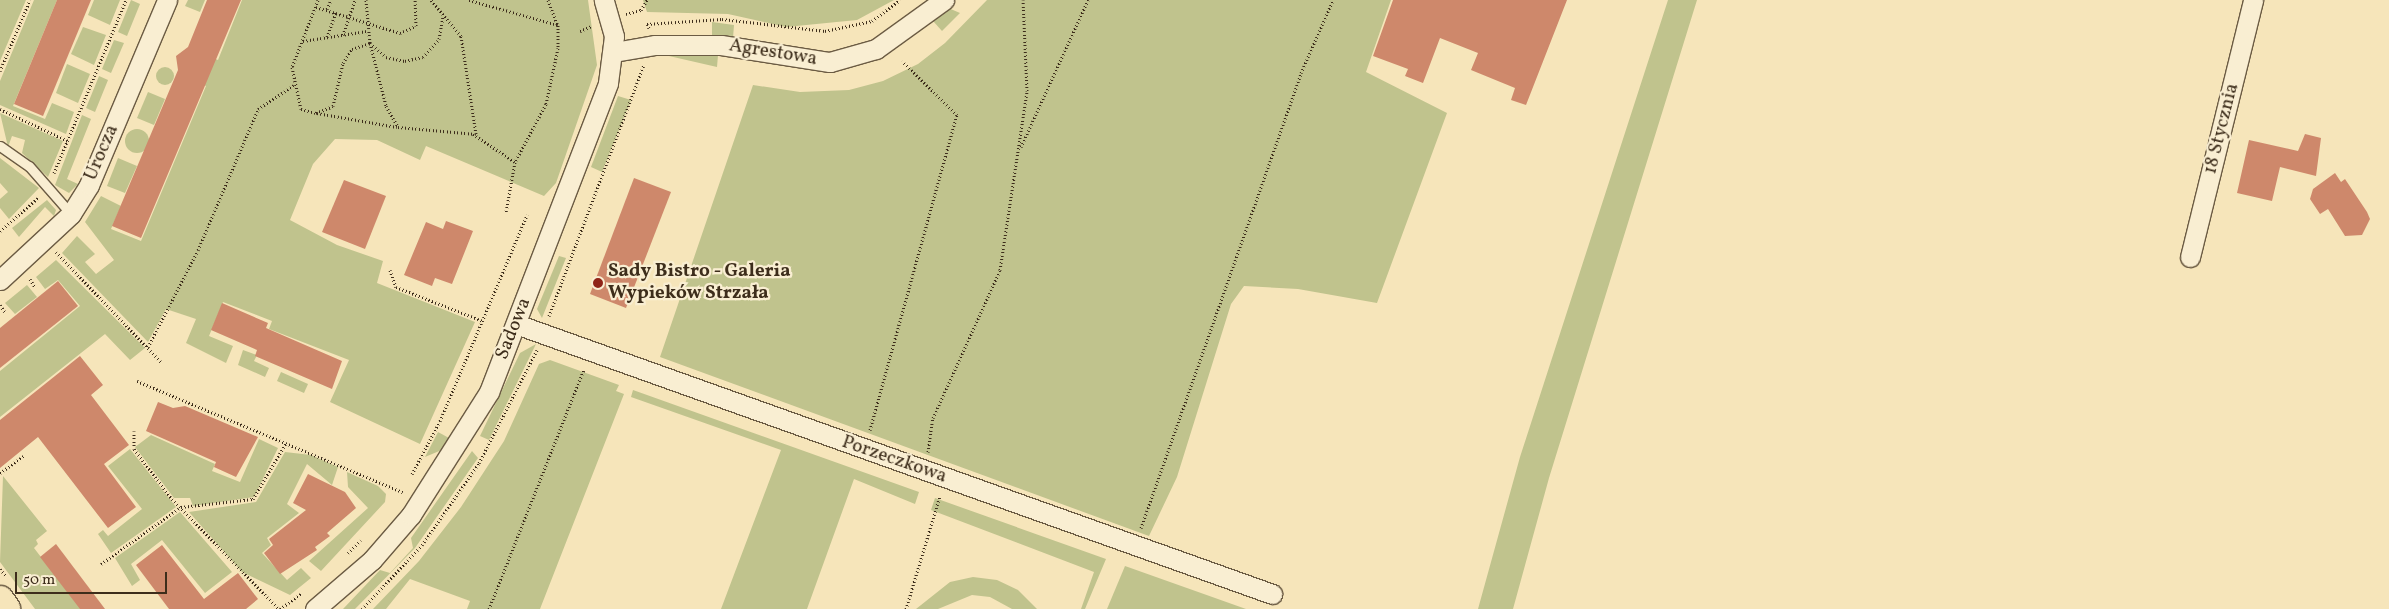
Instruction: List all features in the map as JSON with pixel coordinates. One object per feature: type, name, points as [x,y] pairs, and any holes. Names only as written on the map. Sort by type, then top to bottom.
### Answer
[{"type":"main road","points":[[0,600],[6,609]]},
{"type":"street","name":"Urocza","points":[[0,280],[71,214],[89,185],[167,0]]},
{"type":"street","name":"Sadowa","points":[[315,609],[372,560],[436,481],[489,392],[576,172],[614,52],[604,0]]},
{"type":"street","name":"Agrestowa","points":[[614,52],[655,45],[721,45],[830,62],[876,49],[944,0]]},
{"type":"street","name":"18 Stycznia","points":[[2190,257],[2253,0]]},
{"type":"street","name":"Porzeczkowa","points":[[516,324],[1272,594]]},
{"type":"lane","points":[[0,146],[29,166],[71,214]]},
{"type":"path","points":[[0,71],[30,0]]},
{"type":"path","points":[[0,109],[68,141],[126,0]]},
{"type":"path","points":[[318,0],[292,67],[294,85],[301,109],[398,127],[472,134],[515,162]]},
{"type":"path","points":[[327,9],[330,0]]},
{"type":"path","points":[[343,35],[355,0]]},
{"type":"path","points":[[366,0],[367,31],[370,43],[386,106],[398,127]]},
{"type":"path","points":[[316,6],[400,33],[416,26],[415,0]]},
{"type":"path","points":[[431,0],[461,36],[476,134],[472,134]]},
{"type":"path","points":[[468,0],[558,24]]},
{"type":"path","points":[[506,212],[515,162],[546,104],[558,48],[558,24],[548,0]]},
{"type":"path","points":[[642,10],[647,0]]},
{"type":"path","points":[[548,321],[633,104],[644,62],[655,45],[647,24],[722,19],[825,31],[872,21],[900,0]]},
{"type":"path","points":[[925,471],[933,418],[1000,270],[1027,91],[1023,0]]},
{"type":"path","points":[[1017,155],[1088,0]]},
{"type":"path","points":[[1134,546],[1301,73],[1333,0]]},
{"type":"path","points":[[327,37],[336,12]]},
{"type":"path","points":[[370,43],[386,57],[405,61],[423,57],[439,39],[444,16]]},
{"type":"path","points":[[303,41],[367,31]]},
{"type":"path","points":[[316,113],[333,106],[343,63],[352,49],[370,43]]},
{"type":"path","points":[[865,450],[957,115],[902,61]]},
{"type":"path","points":[[148,347],[198,250],[258,109],[294,85]]},
{"type":"path","points":[[411,477],[483,321],[528,214]]},
{"type":"path","points":[[56,252],[161,362]]},
{"type":"path","points":[[390,270],[391,283],[396,288],[483,321]]},
{"type":"path","points":[[29,277],[35,286]]},
{"type":"path","points":[[0,305],[5,312]]},
{"type":"path","points":[[362,609],[422,545],[479,463],[538,347]]},
{"type":"path","points":[[489,609],[584,369]]},
{"type":"path","points":[[137,381],[403,492]]},
{"type":"path","points":[[134,431],[134,449],[181,507],[279,609],[308,588]]},
{"type":"path","points":[[100,564],[181,507],[254,499],[286,443]]},
{"type":"path","points":[[0,473],[23,456]]},
{"type":"path","points":[[398,499],[407,484]]},
{"type":"path","points":[[906,609],[940,496]]},
{"type":"path","points":[[344,556],[364,537]]},
{"type":"green space","points":[[0,0],[26,0],[0,61]]},
{"type":"green space","points":[[34,0],[57,0],[13,106],[45,119],[52,103],[74,112],[66,134],[0,105],[0,81]]},
{"type":"green space","points":[[94,0],[120,0],[110,25],[88,15]]},
{"type":"green space","points":[[131,0],[140,4],[127,36],[118,32]]},
{"type":"green space","points":[[188,0],[205,0],[200,12],[185,6]]},
{"type":"green space","points":[[242,0],[588,0],[597,65],[556,183],[544,196],[426,146],[420,160],[377,140],[335,139],[313,164],[290,220],[337,245],[383,261],[377,283],[475,322],[420,444],[330,402],[349,360],[269,329],[272,321],[223,302],[209,336],[233,346],[226,363],[186,343],[196,319],[166,309],[148,342],[62,253],[77,236],[95,254],[85,262],[96,274],[114,260],[85,222],[101,196],[121,206],[111,229],[141,241],[206,86],[197,81],[208,56],[218,60]]},
{"type":"green space","points":[[643,0],[894,0],[857,20],[786,27],[728,14],[647,12]]},
{"type":"green space","points":[[987,0],[1391,0],[1366,72],[1447,113],[1377,303],[1298,289],[1244,286],[1231,304],[1177,477],[1149,536],[660,357],[753,85],[800,92],[849,90],[883,81],[918,64],[945,43]]},
{"type":"green space","points":[[1668,0],[1697,0],[1549,478],[1513,609],[1478,609],[1520,457]]},
{"type":"green space","points":[[946,7],[960,13],[942,31],[933,21]]},
{"type":"green space","points":[[712,22],[734,25],[733,38],[712,36]]},
{"type":"green space","points":[[83,27],[106,35],[94,65],[71,54]]},
{"type":"green space","points":[[114,40],[124,43],[111,73],[102,69]]},
{"type":"green space","points":[[695,52],[718,55],[717,67],[669,56]]},
{"type":"green space","points":[[67,64],[90,74],[78,103],[56,93]]},
{"type":"green space","points":[[165,67],[172,69],[174,76],[172,83],[165,85],[158,83],[156,76],[158,69]]},
{"type":"green space","points":[[99,76],[108,80],[95,112],[86,108]]},
{"type":"green space","points":[[148,92],[165,99],[154,125],[137,118]]},
{"type":"green space","points":[[618,96],[631,100],[602,172],[591,167]]},
{"type":"green space","points":[[0,113],[63,141],[48,177],[22,153],[25,140],[12,136],[8,147]]},
{"type":"green space","points":[[82,115],[91,119],[67,179],[78,184],[69,193],[55,185]]},
{"type":"green space","points":[[137,129],[145,133],[149,141],[145,149],[137,153],[129,149],[125,141],[129,133]]},
{"type":"green space","points":[[0,158],[39,188],[9,219],[0,208],[0,199],[8,192],[0,183]]},
{"type":"green space","points":[[118,158],[137,166],[125,193],[107,186]]},
{"type":"green space","points":[[47,200],[56,210],[54,216],[45,207],[19,237],[12,228]]},
{"type":"green space","points":[[559,256],[566,258],[542,318],[537,309]]},
{"type":"green space","points":[[56,260],[145,348],[130,360],[105,334],[0,417],[0,371],[80,306],[58,280],[45,289],[36,277]]},
{"type":"green space","points":[[27,285],[37,297],[15,314],[5,303]]},
{"type":"green space","points":[[536,344],[489,440],[480,436],[520,353]]},
{"type":"green space","points":[[243,350],[257,355],[254,361],[269,368],[265,377],[238,365]]},
{"type":"green space","points":[[550,360],[619,385],[616,391],[624,394],[540,609],[467,609],[470,601],[410,579],[386,609],[373,609],[419,561],[461,507],[504,441],[539,364]]},
{"type":"green space","points":[[281,372],[308,384],[304,393],[277,381]]},
{"type":"green space","points":[[633,390],[919,492],[915,504],[854,479],[807,609],[721,609],[781,450],[631,397]]},
{"type":"green space","points":[[438,432],[449,438],[444,449],[425,457]]},
{"type":"green space","points":[[151,435],[215,464],[212,471],[240,482],[259,439],[278,448],[254,497],[193,506],[190,498],[174,498],[135,447]]},
{"type":"green space","points":[[130,449],[176,507],[111,553],[98,534],[103,530],[108,536],[142,509],[108,466]]},
{"type":"green space","points":[[472,451],[478,458],[415,548],[355,609],[343,609],[380,570],[390,573],[413,548],[411,538]]},
{"type":"green space","points":[[285,452],[311,455],[338,467],[332,485],[307,464],[287,504],[299,513],[267,538],[271,545],[262,553],[287,580],[301,568],[311,578],[290,595],[242,572],[189,512],[256,502]]},
{"type":"green space","points":[[347,472],[378,486],[386,494],[385,502],[321,571],[309,561],[368,508],[348,487]]},
{"type":"green space","points":[[3,476],[47,531],[36,540],[38,544],[34,548],[81,609],[35,609],[0,562]]},
{"type":"green space","points":[[935,498],[1106,559],[1085,609],[1081,609],[1094,572],[931,510]]},
{"type":"green space","points":[[180,512],[232,572],[205,593],[162,540],[131,564],[140,580],[132,586],[115,558]]},
{"type":"green space","points":[[1125,566],[1246,609],[1107,609]]},
{"type":"green space","points":[[973,577],[997,580],[1018,590],[1037,609],[1012,609],[990,597],[972,595],[938,609],[916,609],[950,582]]},
{"type":"building","points":[[57,0],[91,0],[43,116],[14,104]]},
{"type":"building","points":[[207,0],[241,0],[141,238],[112,226],[178,70],[176,56],[188,47]]},
{"type":"building","points":[[1393,0],[1567,0],[1526,105],[1511,100],[1515,88],[1471,70],[1478,53],[1440,38],[1423,83],[1405,76],[1408,69],[1373,56]]},
{"type":"building","points":[[2305,134],[2321,138],[2316,176],[2280,167],[2272,201],[2237,193],[2249,140],[2298,151]]},
{"type":"building","points":[[2335,173],[2341,182],[2345,179],[2367,212],[2370,219],[2362,235],[2345,236],[2328,209],[2320,214],[2310,199],[2313,189]]},
{"type":"building","points":[[634,178],[671,192],[626,308],[590,294]]},
{"type":"building","points":[[344,180],[386,196],[365,249],[322,232]]},
{"type":"building","points":[[446,221],[473,231],[452,284],[435,278],[432,286],[404,275],[426,222],[443,229]]},
{"type":"building","points":[[58,281],[78,306],[0,368],[0,328]]},
{"type":"building","points":[[222,303],[268,323],[266,328],[342,361],[332,389],[255,356],[257,350],[211,330]]},
{"type":"building","points":[[80,356],[103,385],[91,395],[129,445],[104,464],[136,507],[108,528],[38,437],[0,468],[0,420]]},
{"type":"building","points":[[158,402],[173,408],[185,406],[258,437],[236,477],[214,467],[216,462],[146,431]]},
{"type":"building","points":[[308,474],[345,492],[356,508],[327,533],[330,536],[315,547],[317,550],[280,574],[264,553],[273,545],[269,539],[306,510],[293,503]]},
{"type":"building","points":[[56,544],[105,609],[80,609],[40,557]]},
{"type":"building","points":[[162,545],[204,599],[238,573],[258,599],[246,609],[169,609],[136,565]]},
{"type":"place","name":"Sady Bistro - Galeria Wypieków Strzała","points":[[598,283]]}]
